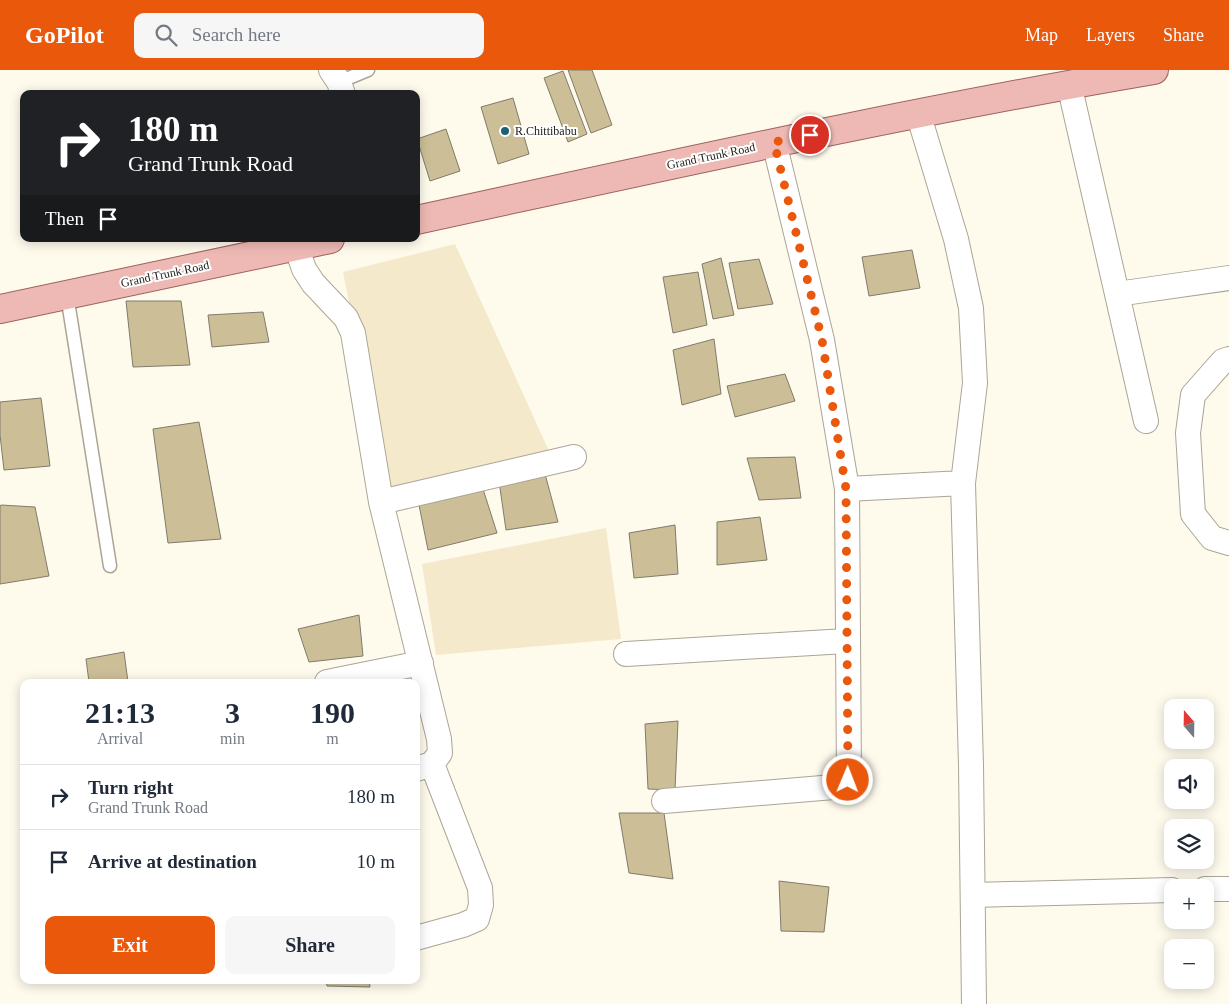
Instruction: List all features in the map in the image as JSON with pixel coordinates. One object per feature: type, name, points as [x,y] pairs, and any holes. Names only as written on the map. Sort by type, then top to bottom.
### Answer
[{"type":"main road","name":"Grand Trunk Road","points":[[420,207],[762,129],[1068,77],[1154,70]]},
{"type":"main road","name":"Grand Trunk Road","points":[[420,219],[774,142],[918,113],[1068,77]]},
{"type":"main road","name":"Grand Trunk Road","points":[[0,294],[253,242]]},
{"type":"main road","name":"Grand Trunk Road","points":[[0,309],[315,242]]},
{"type":"street","points":[[1068,77],[1146,421]]},
{"type":"street","points":[[918,113],[956,239],[970,308],[976,383],[962,483],[974,1004]]},
{"type":"street","points":[[664,801],[834,787],[844,784],[848,780],[850,771],[846,641],[846,489],[822,340],[774,142]]},
{"type":"street","points":[[296,246],[304,269],[318,289],[346,318],[353,334],[381,502],[439,739],[440,753],[424,767],[480,888],[481,905],[476,919],[463,925],[420,937]]},
{"type":"street","points":[[1117,294],[1229,278]]},
{"type":"street","points":[[1229,359],[1223,361],[1193,395],[1188,434],[1193,514],[1212,538],[1229,542]]},
{"type":"street","points":[[381,502],[574,456]]},
{"type":"street","points":[[846,489],[962,483]]},
{"type":"street","points":[[626,654],[846,641]]},
{"type":"street","points":[[342,679],[421,663]]},
{"type":"street","points":[[1214,889],[1229,889]]},
{"type":"street","points":[[972,896],[1164,890]]},
{"type":"lane","points":[[338,82],[368,70]]},
{"type":"lane","points":[[66,295],[110,566]]},
{"type":"shaded area","points":[[455,244],[549,451],[386,490],[343,272]]},
{"type":"shaded area","points":[[606,528],[621,639],[436,655],[422,564]]},
{"type":"building","points":[[568,70],[592,70],[612,125],[591,133]]},
{"type":"building","points":[[563,71],[587,134],[568,142],[544,78]]},
{"type":"building","name":"R.Chittibabu","points":[[513,98],[529,154],[498,164],[481,107]]},
{"type":"building","points":[[446,129],[460,171],[430,181],[420,149],[420,138]]},
{"type":"building","points":[[912,250],[920,288],[869,296],[862,257]]},
{"type":"building","points":[[721,258],[734,315],[713,319],[702,264]]},
{"type":"building","points":[[759,259],[773,304],[738,309],[729,263]]},
{"type":"building","points":[[698,272],[707,325],[673,333],[663,277]]},
{"type":"building","points":[[126,301],[181,301],[190,365],[133,367]]},
{"type":"building","points":[[263,312],[269,342],[212,347],[208,315]]},
{"type":"building","points":[[714,339],[721,394],[682,405],[673,350]]},
{"type":"building","points":[[785,374],[795,401],[735,417],[727,386]]},
{"type":"building","points":[[41,398],[50,466],[4,470],[0,435],[0,402]]},
{"type":"building","points":[[199,422],[221,539],[168,543],[153,429]]},
{"type":"building","points":[[795,457],[801,498],[759,500],[747,458]]},
{"type":"building","points":[[545,474],[558,522],[506,530],[499,481]]},
{"type":"building","points":[[483,489],[497,533],[428,550],[419,505]]},
{"type":"building","points":[[1,505],[35,507],[49,576],[0,584]]},
{"type":"building","points":[[760,517],[767,560],[717,565],[717,522]]},
{"type":"building","points":[[675,525],[678,574],[634,578],[629,533]]},
{"type":"building","points":[[359,615],[363,656],[309,662],[298,629]]},
{"type":"building","points":[[124,652],[128,679],[89,679],[86,659]]},
{"type":"building","points":[[678,721],[675,790],[648,789],[645,724]]},
{"type":"building","points":[[619,813],[664,813],[673,879],[629,873]]},
{"type":"building","points":[[779,881],[829,887],[824,932],[781,931]]},
{"type":"building","points":[[327,984],[370,984],[370,987],[327,986]]},
{"type":"place","name":"R.Chittibabu","points":[[505,131]]},
{"type":"route","points":[[810,135],[774,142],[822,340],[846,489],[846,641],[850,771],[848,780]]}]
